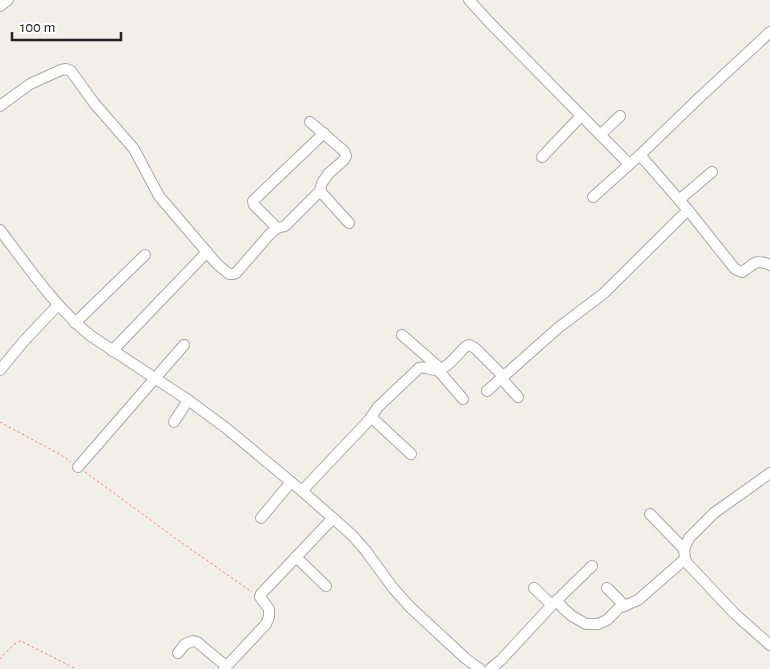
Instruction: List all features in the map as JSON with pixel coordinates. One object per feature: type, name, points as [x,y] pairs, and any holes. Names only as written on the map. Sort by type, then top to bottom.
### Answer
[{"type":"street","points":[[0,6],[8,0]]},
{"type":"street","points":[[469,0],[629,164]]},
{"type":"street","points":[[593,197],[770,32]]},
{"type":"street","points":[[0,106],[30,84],[61,70],[71,71],[94,103],[134,149],[159,196],[217,264],[229,274],[236,273],[263,241],[277,228],[285,226],[320,191],[322,183],[328,174],[344,160],[346,156],[344,151],[310,122]]},
{"type":"street","points":[[542,157],[581,116]]},
{"type":"street","points":[[600,136],[620,116]]},
{"type":"street","points":[[277,228],[254,205],[253,201],[324,133]]},
{"type":"street","points":[[640,155],[739,272],[745,271],[759,261],[770,265]]},
{"type":"street","points":[[679,200],[712,172]]},
{"type":"street","points":[[320,191],[350,223]]},
{"type":"street","points":[[486,391],[558,328],[603,294],[688,210]]},
{"type":"street","points":[[0,230],[35,278],[75,323],[112,351],[188,400],[226,428],[302,491],[333,518],[366,551],[393,588],[410,607],[477,668]]},
{"type":"street","points":[[112,351],[208,252]]},
{"type":"street","points":[[75,323],[145,255]]},
{"type":"street","points":[[0,370],[58,305]]},
{"type":"street","points":[[402,336],[439,370],[463,399]]},
{"type":"street","points":[[78,467],[184,344]]},
{"type":"street","points":[[302,491],[371,417],[378,407],[419,368],[427,367],[439,370],[469,345],[475,348],[518,396]]},
{"type":"street","points":[[174,422],[188,400]]},
{"type":"street","points":[[371,417],[411,454]]},
{"type":"street","points":[[534,588],[586,624],[598,624],[607,620],[619,608],[638,600],[685,554],[689,538],[714,513],[770,474]]},
{"type":"street","points":[[261,518],[291,482]]},
{"type":"street","points":[[650,514],[685,554],[690,566],[730,609],[770,645]]},
{"type":"street","points":[[178,654],[186,644],[193,641],[197,642],[225,668],[266,624],[269,617],[269,609],[260,597],[333,518]]},
{"type":"street","points":[[296,557],[326,586]]},
{"type":"street","points":[[490,669],[592,566]]},
{"type":"street","points":[[607,588],[625,606]]},
{"type":"path","points":[[0,422],[61,455],[260,597]]},
{"type":"path","points":[[0,659],[15,643],[21,641],[76,669]]}]
